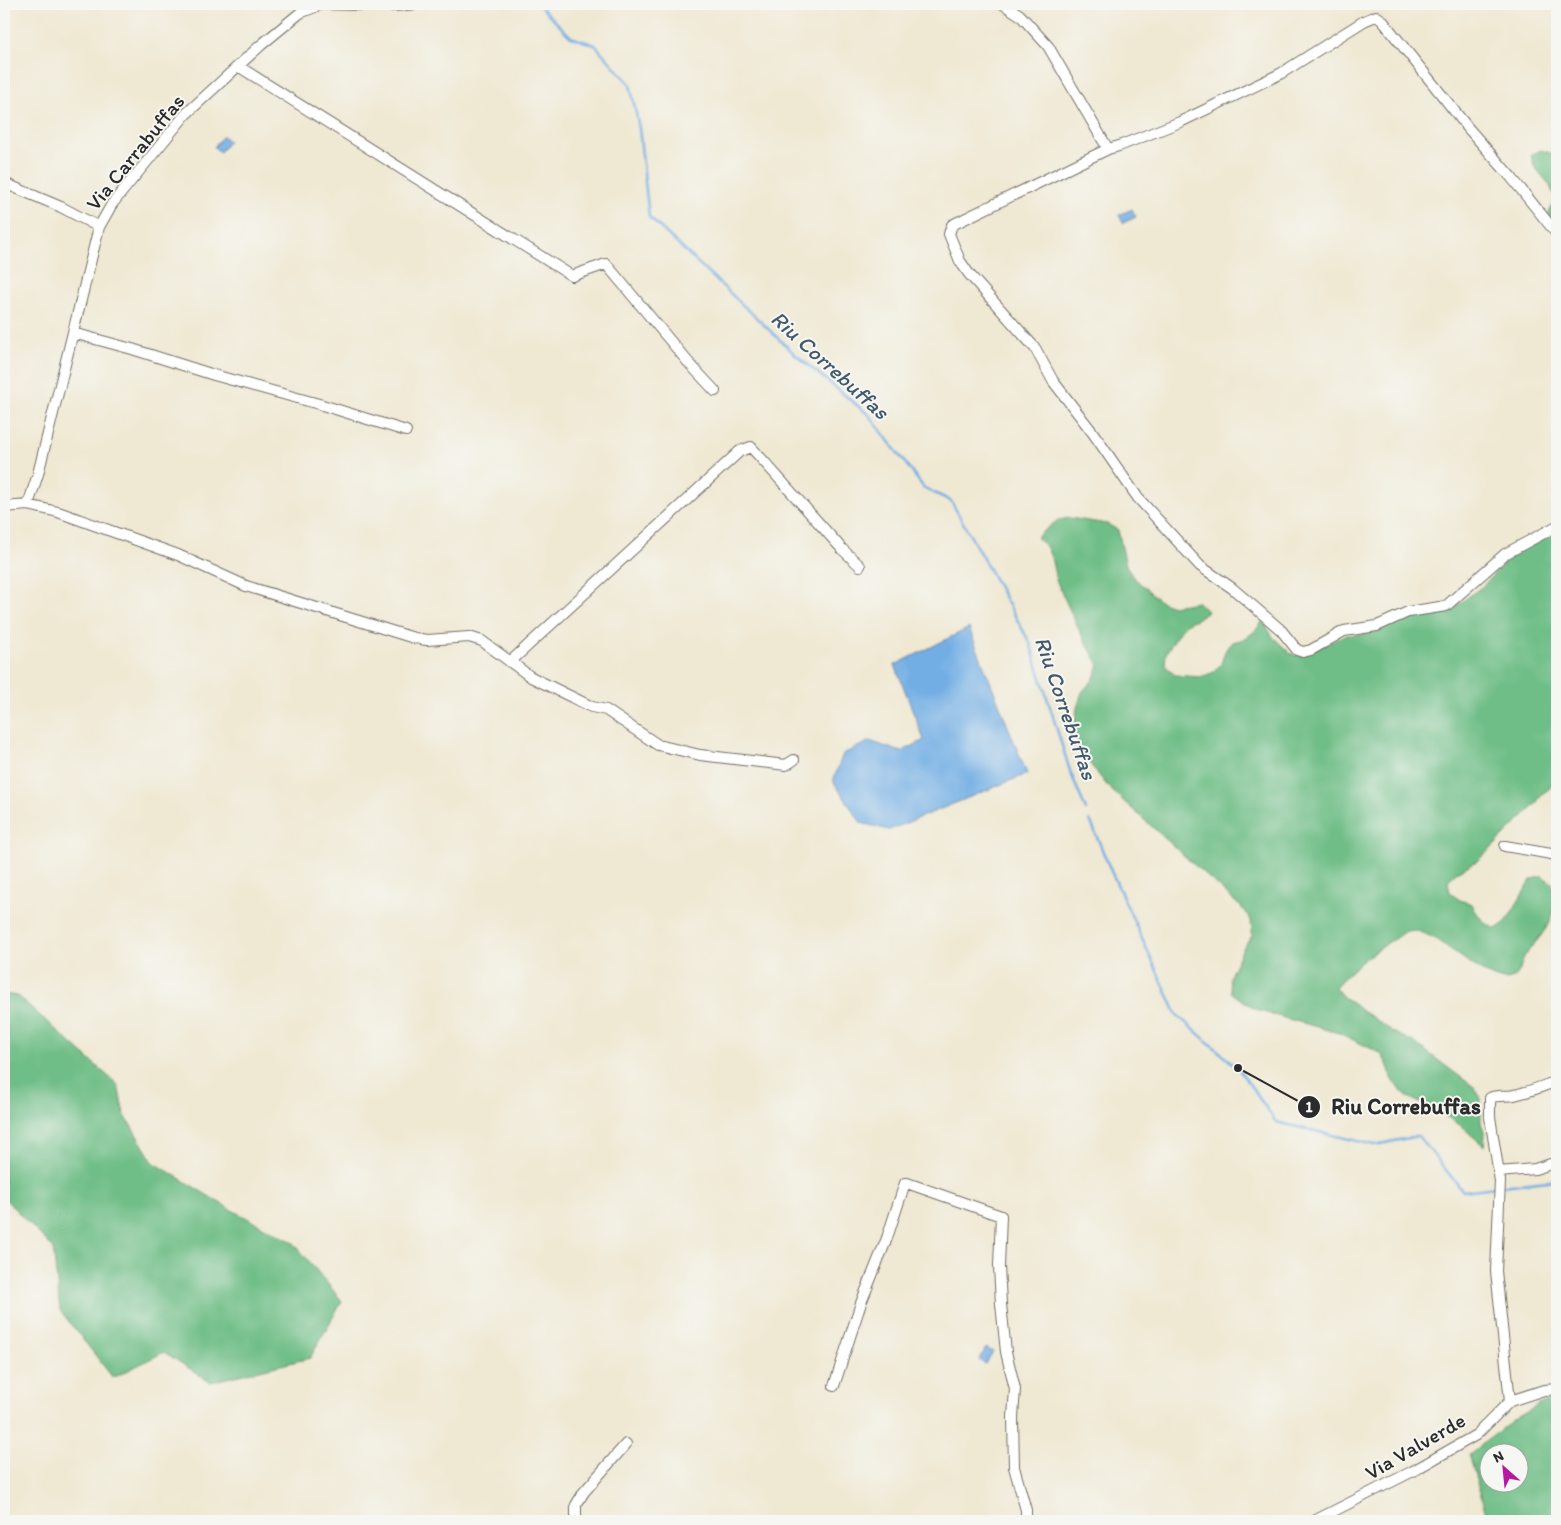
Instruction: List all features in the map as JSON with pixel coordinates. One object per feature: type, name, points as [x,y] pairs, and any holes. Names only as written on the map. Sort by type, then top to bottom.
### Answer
[{"type":"street","name":"Via Carrabuffas","points":[[28,505],[38,474],[99,227],[112,204],[186,114],[300,13],[322,4],[395,6],[418,4]]},
{"type":"street","points":[[1003,4],[1020,15],[1048,46],[1108,148]]},
{"type":"street","points":[[1557,234],[1468,128],[1382,20],[1376,16],[1364,21],[1280,74],[1180,122],[1119,146],[1108,148],[952,225],[949,234],[960,261],[969,274],[1024,333],[1035,348],[1053,382],[1093,433],[1138,498],[1200,566],[1232,588],[1281,630],[1297,650],[1303,652],[1311,650],[1344,631],[1377,626],[1408,612],[1446,606],[1505,554],[1557,526]]},
{"type":"street","points":[[238,66],[572,276],[606,264],[688,362],[716,391]]},
{"type":"street","points":[[4,183],[61,207],[99,227]]},
{"type":"street","points":[[73,333],[406,431]]},
{"type":"street","points":[[510,662],[740,450],[751,447],[842,549],[860,566]]},
{"type":"street","points":[[4,507],[28,505],[58,512],[178,555],[246,586],[406,636],[427,640],[469,637],[482,641],[531,677],[592,707],[606,710],[658,745],[700,755],[786,765],[794,760]]},
{"type":"street","points":[[1505,846],[1557,855]]},
{"type":"street","points":[[1510,1401],[1496,1271],[1500,1196],[1499,1176],[1490,1117],[1490,1098],[1495,1095],[1511,1096],[1529,1092],[1557,1081]]},
{"type":"street","points":[[1499,1176],[1557,1162]]},
{"type":"street","points":[[834,1386],[861,1303],[887,1238],[905,1183],[908,1182],[1001,1216],[998,1266],[1006,1352],[1015,1390],[1013,1417],[1014,1467],[1026,1510],[1026,1521]]},
{"type":"street","name":"Via Valverde","points":[[1314,1521],[1413,1471],[1476,1435],[1510,1401],[1544,1390],[1557,1389]]},
{"type":"street","points":[[576,1521],[576,1505],[584,1492],[626,1444]]},
{"type":"green space","points":[[1541,150],[1557,155],[1557,228],[1548,214],[1554,203],[1554,195],[1549,184],[1534,166],[1531,155]]},
{"type":"green space","points":[[1070,518],[1107,524],[1118,530],[1126,565],[1132,576],[1160,601],[1172,606],[1198,602],[1207,611],[1187,623],[1166,653],[1165,665],[1175,675],[1200,677],[1212,673],[1221,664],[1225,651],[1233,642],[1244,639],[1254,632],[1263,621],[1273,637],[1291,654],[1301,656],[1347,635],[1360,635],[1385,628],[1403,619],[1440,614],[1451,610],[1484,585],[1517,551],[1557,531],[1557,783],[1542,794],[1535,805],[1495,845],[1477,861],[1456,872],[1448,881],[1450,893],[1460,900],[1472,904],[1482,919],[1496,929],[1506,922],[1531,880],[1542,876],[1552,883],[1555,900],[1550,922],[1524,957],[1517,975],[1511,979],[1500,979],[1488,974],[1430,936],[1418,931],[1407,931],[1370,955],[1348,973],[1335,987],[1342,996],[1393,1032],[1415,1043],[1474,1087],[1481,1098],[1481,1123],[1485,1134],[1484,1146],[1460,1125],[1439,1112],[1406,1096],[1392,1078],[1382,1055],[1339,1033],[1259,1011],[1231,993],[1229,978],[1243,948],[1252,936],[1251,920],[1241,907],[1109,788],[1083,755],[1076,740],[1077,708],[1082,692],[1093,680],[1099,665],[1081,634],[1056,580],[1051,557],[1046,546],[1037,538],[1058,520]]},
{"type":"green space","points":[[4,994],[18,996],[118,1085],[124,1114],[153,1162],[230,1209],[293,1242],[342,1301],[310,1358],[210,1382],[164,1352],[113,1378],[60,1310],[53,1248],[4,1198]]},
{"type":"green space","points":[[1557,1395],[1557,1521],[1488,1521],[1480,1492],[1528,1492],[1528,1442],[1485,1442],[1518,1417]]},
{"type":"green space","points":[[1478,1447],[1478,1486],[1469,1454]]},
{"type":"water","points":[[223,136],[229,141],[220,152],[214,147]]},
{"type":"water","points":[[1132,209],[1136,217],[1123,223],[1119,215]]},
{"type":"water","points":[[969,628],[1027,774],[889,830],[861,823],[833,781],[843,754],[870,741],[901,752],[924,740],[895,665]]},
{"type":"water","points":[[986,1348],[993,1352],[985,1364],[979,1360]]},
{"type":"waterway","name":"Riu Correbuffas","points":[[538,4],[571,37],[595,45],[630,84],[639,128],[649,217],[797,356],[869,415],[924,488],[951,501],[1030,643],[1070,771],[1086,810]]},
{"type":"waterway","name":"Riu Correbuffas","points":[[1090,820],[1111,871],[1177,1015],[1238,1068],[1276,1122],[1375,1145],[1418,1136],[1463,1191],[1496,1187]]},
{"type":"waterway","name":"Riu Correbuffas","points":[[1502,1186],[1557,1180]]},
{"type":"place","name":"Riu Correbuffas","points":[[1238,1068]]}]
